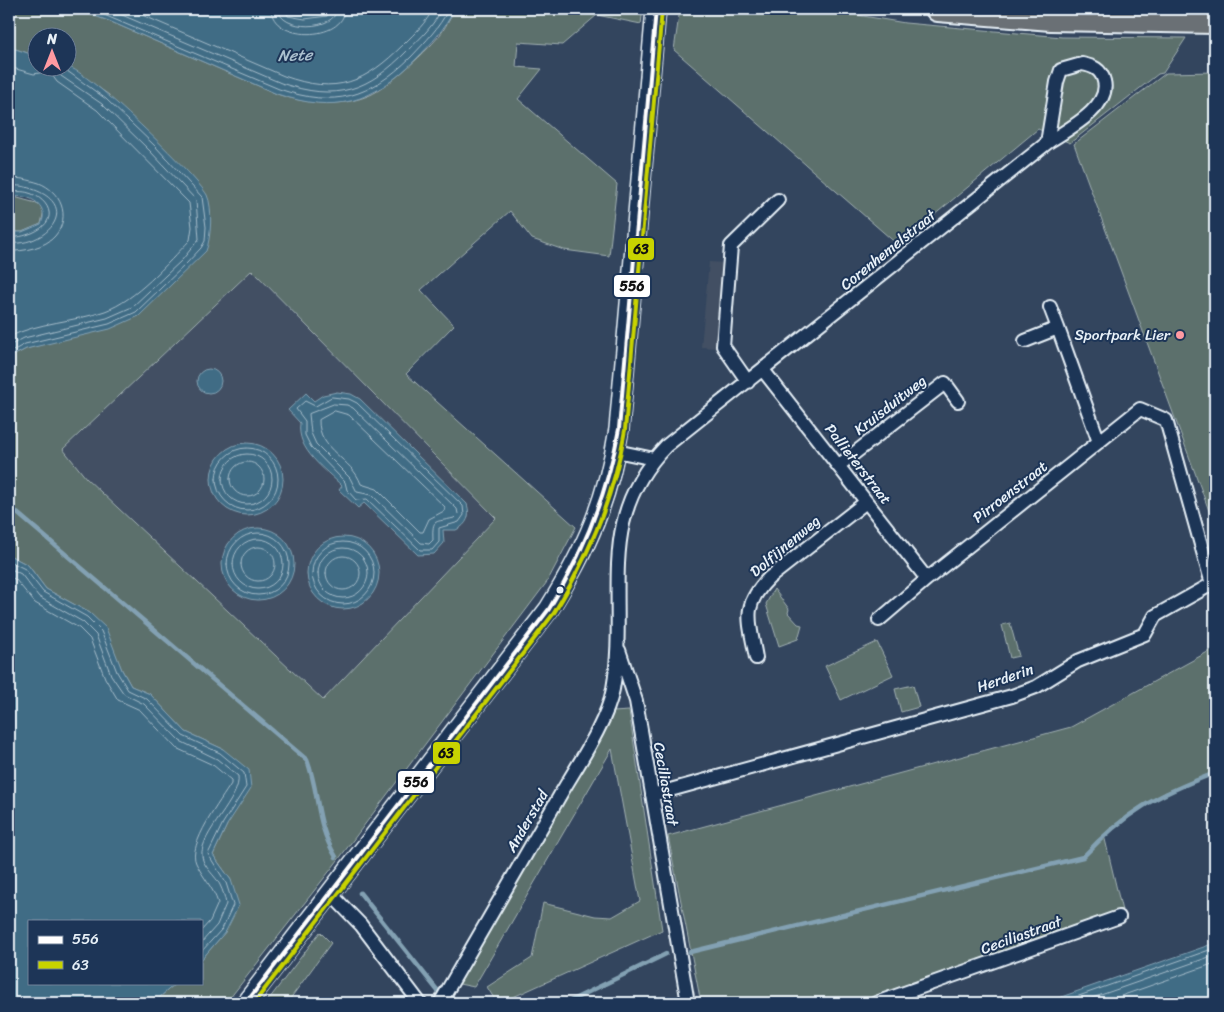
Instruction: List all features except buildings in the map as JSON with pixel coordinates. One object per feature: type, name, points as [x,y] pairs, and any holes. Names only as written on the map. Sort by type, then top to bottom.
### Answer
[{"type":"highway","points":[[938,9],[1051,18],[1215,21]]},
{"type":"main road","points":[[246,1003],[553,602],[576,566],[593,530],[616,451],[656,9]]},
{"type":"street","name":"Corenhemelstraat","points":[[618,571],[619,539],[622,521],[633,489],[654,459],[666,446],[1047,143],[1086,116],[1102,102],[1106,87],[1102,74],[1092,66],[1072,65],[1061,70],[1057,82],[1047,143]]},
{"type":"street","points":[[748,382],[723,346],[731,246],[778,200]]},
{"type":"street","points":[[1050,307],[1099,442]]},
{"type":"street","points":[[1025,341],[1058,328]]},
{"type":"street","name":"Pallieterstraat","points":[[763,370],[927,578]]},
{"type":"street","name":"Kruisduitweg","points":[[838,466],[945,383],[958,401]]},
{"type":"street","name":"Pirroenstraat","points":[[879,620],[927,578],[1140,409],[1166,420]]},
{"type":"street","name":"Herderin","points":[[652,795],[1012,696],[1036,687],[1078,661],[1145,634],[1154,616],[1212,584],[1166,420]]},
{"type":"street","points":[[616,451],[654,459]]},
{"type":"street","name":"Dolfijnenweg","points":[[756,658],[748,612],[758,589],[769,578],[866,502]]},
{"type":"street","name":"Ceciliastraat","points":[[618,571],[617,646],[636,701],[688,1003]]},
{"type":"street","name":"Anderstad","points":[[440,1003],[602,721],[613,689],[617,646]]},
{"type":"street","points":[[330,894],[361,924],[420,1003]]},
{"type":"street","name":"Ceciliastraat","points":[[876,1003],[1119,917]]},
{"type":"shaded area","points":[[709,262],[724,263],[716,348],[701,347]]},
{"type":"shaded area","points":[[252,270],[496,518],[323,700],[86,478],[63,449]]},
{"type":"green space","points":[[9,9],[75,9],[109,21],[277,94],[312,102],[335,103],[347,102],[370,95],[387,84],[428,48],[444,29],[455,9],[643,9],[641,24],[597,15],[562,45],[518,42],[516,67],[542,69],[518,99],[617,184],[609,256],[564,250],[532,239],[510,211],[421,290],[454,325],[406,374],[576,527],[547,582],[332,868],[226,1003],[153,1003],[175,984],[202,984],[202,959],[226,931],[231,880],[213,855],[227,825],[223,749],[186,732],[150,694],[131,686],[122,670],[105,628],[90,613],[46,589],[28,565],[9,555],[9,358],[26,349],[139,316],[152,302],[109,95],[78,73],[78,28],[28,28],[28,53],[9,47]],"holes":[[[252,270],[496,518],[323,700],[86,478],[63,449]]]},
{"type":"green space","points":[[278,9],[342,9],[305,14]]},
{"type":"green space","points":[[680,9],[821,9],[905,23],[1062,37],[1186,38],[1163,73],[1158,74],[1070,143],[1038,129],[898,245],[674,50]]},
{"type":"green space","name":"Sportpark Lier","points":[[1215,72],[1215,527],[1074,144],[1166,73]]},
{"type":"green space","points":[[14,197],[40,204],[44,210],[41,224],[22,232],[11,232],[9,227],[9,199]]},
{"type":"green space","points":[[774,589],[789,609],[788,613],[798,624],[802,625],[798,639],[779,646],[766,604]]},
{"type":"green space","points":[[1010,623],[1019,656],[1010,658],[1002,625]]},
{"type":"green space","points":[[877,642],[893,675],[841,700],[825,666]]},
{"type":"green space","points":[[1215,648],[1215,773],[1166,792],[1132,812],[1104,835],[1122,911],[870,1003],[701,1003],[668,836],[1071,727]]},
{"type":"green space","points":[[913,685],[919,707],[901,712],[895,689]]},
{"type":"green space","points":[[629,711],[662,930],[500,1003],[497,1003],[487,987],[532,958],[543,903],[595,916],[612,917],[640,901],[612,749],[474,987],[459,984],[613,712]]},
{"type":"green space","points":[[320,932],[331,943],[287,1003],[266,1003]]},
{"type":"water","name":"Nete","points":[[75,9],[278,9],[305,14],[342,9],[455,9],[433,42],[399,75],[384,86],[352,101],[317,103],[277,94],[109,21]]},
{"type":"water","points":[[9,47],[28,53],[28,78],[78,78],[79,72],[117,103],[163,146],[207,195],[211,215],[209,239],[206,251],[139,316],[110,329],[26,349],[9,358],[9,227],[11,232],[22,232],[41,224],[43,217],[39,205],[35,201],[22,197],[9,199]]},
{"type":"water","points":[[209,369],[214,370],[220,376],[220,386],[214,392],[209,393],[204,392],[198,386],[197,381],[198,376],[204,370]]},
{"type":"water","points":[[337,392],[351,394],[360,399],[467,504],[469,512],[467,520],[456,530],[443,530],[444,543],[434,554],[418,555],[364,503],[358,508],[339,490],[342,486],[320,466],[302,442],[300,423],[288,410],[306,393],[314,401],[323,395]]},
{"type":"water","points":[[247,443],[261,446],[273,453],[280,465],[283,479],[280,493],[273,505],[261,512],[247,515],[233,512],[221,505],[214,493],[211,479],[214,465],[221,453],[233,446]]},
{"type":"water","points":[[258,528],[272,531],[284,538],[291,550],[294,564],[291,578],[284,590],[272,597],[258,600],[244,597],[232,590],[225,578],[222,564],[225,550],[232,538],[244,531]]},
{"type":"water","points":[[343,537],[363,543],[373,553],[379,573],[373,593],[363,603],[343,609],[323,603],[313,593],[307,573],[313,553],[323,543]]},
{"type":"water","points":[[9,555],[28,565],[46,589],[90,613],[106,628],[122,670],[131,686],[150,694],[186,732],[223,749],[249,770],[251,788],[227,825],[213,855],[231,880],[239,905],[226,931],[202,959],[202,920],[28,920],[28,984],[175,984],[153,1003],[9,1003]]},
{"type":"water","points":[[1215,943],[1215,1003],[1044,1003]]},
{"type":"waterway","points":[[9,506],[307,760],[324,832],[336,857]]},
{"type":"waterway","points":[[690,952],[1083,857],[1128,816],[1143,806],[1176,789],[1215,773]]},
{"type":"waterway","points":[[360,893],[438,991]]},
{"type":"waterway","points":[[566,1003],[666,954]]},
{"type":"transit line","name":"556","points":[[246,1003],[549,609],[562,588],[593,522],[608,477],[619,429],[656,9]]},
{"type":"transit line","name":"63","points":[[254,1003],[554,613],[579,569],[599,524],[614,478],[625,430],[662,10]]},
{"type":"place","name":"Sportpark Lier","points":[[1180,335]]}]
